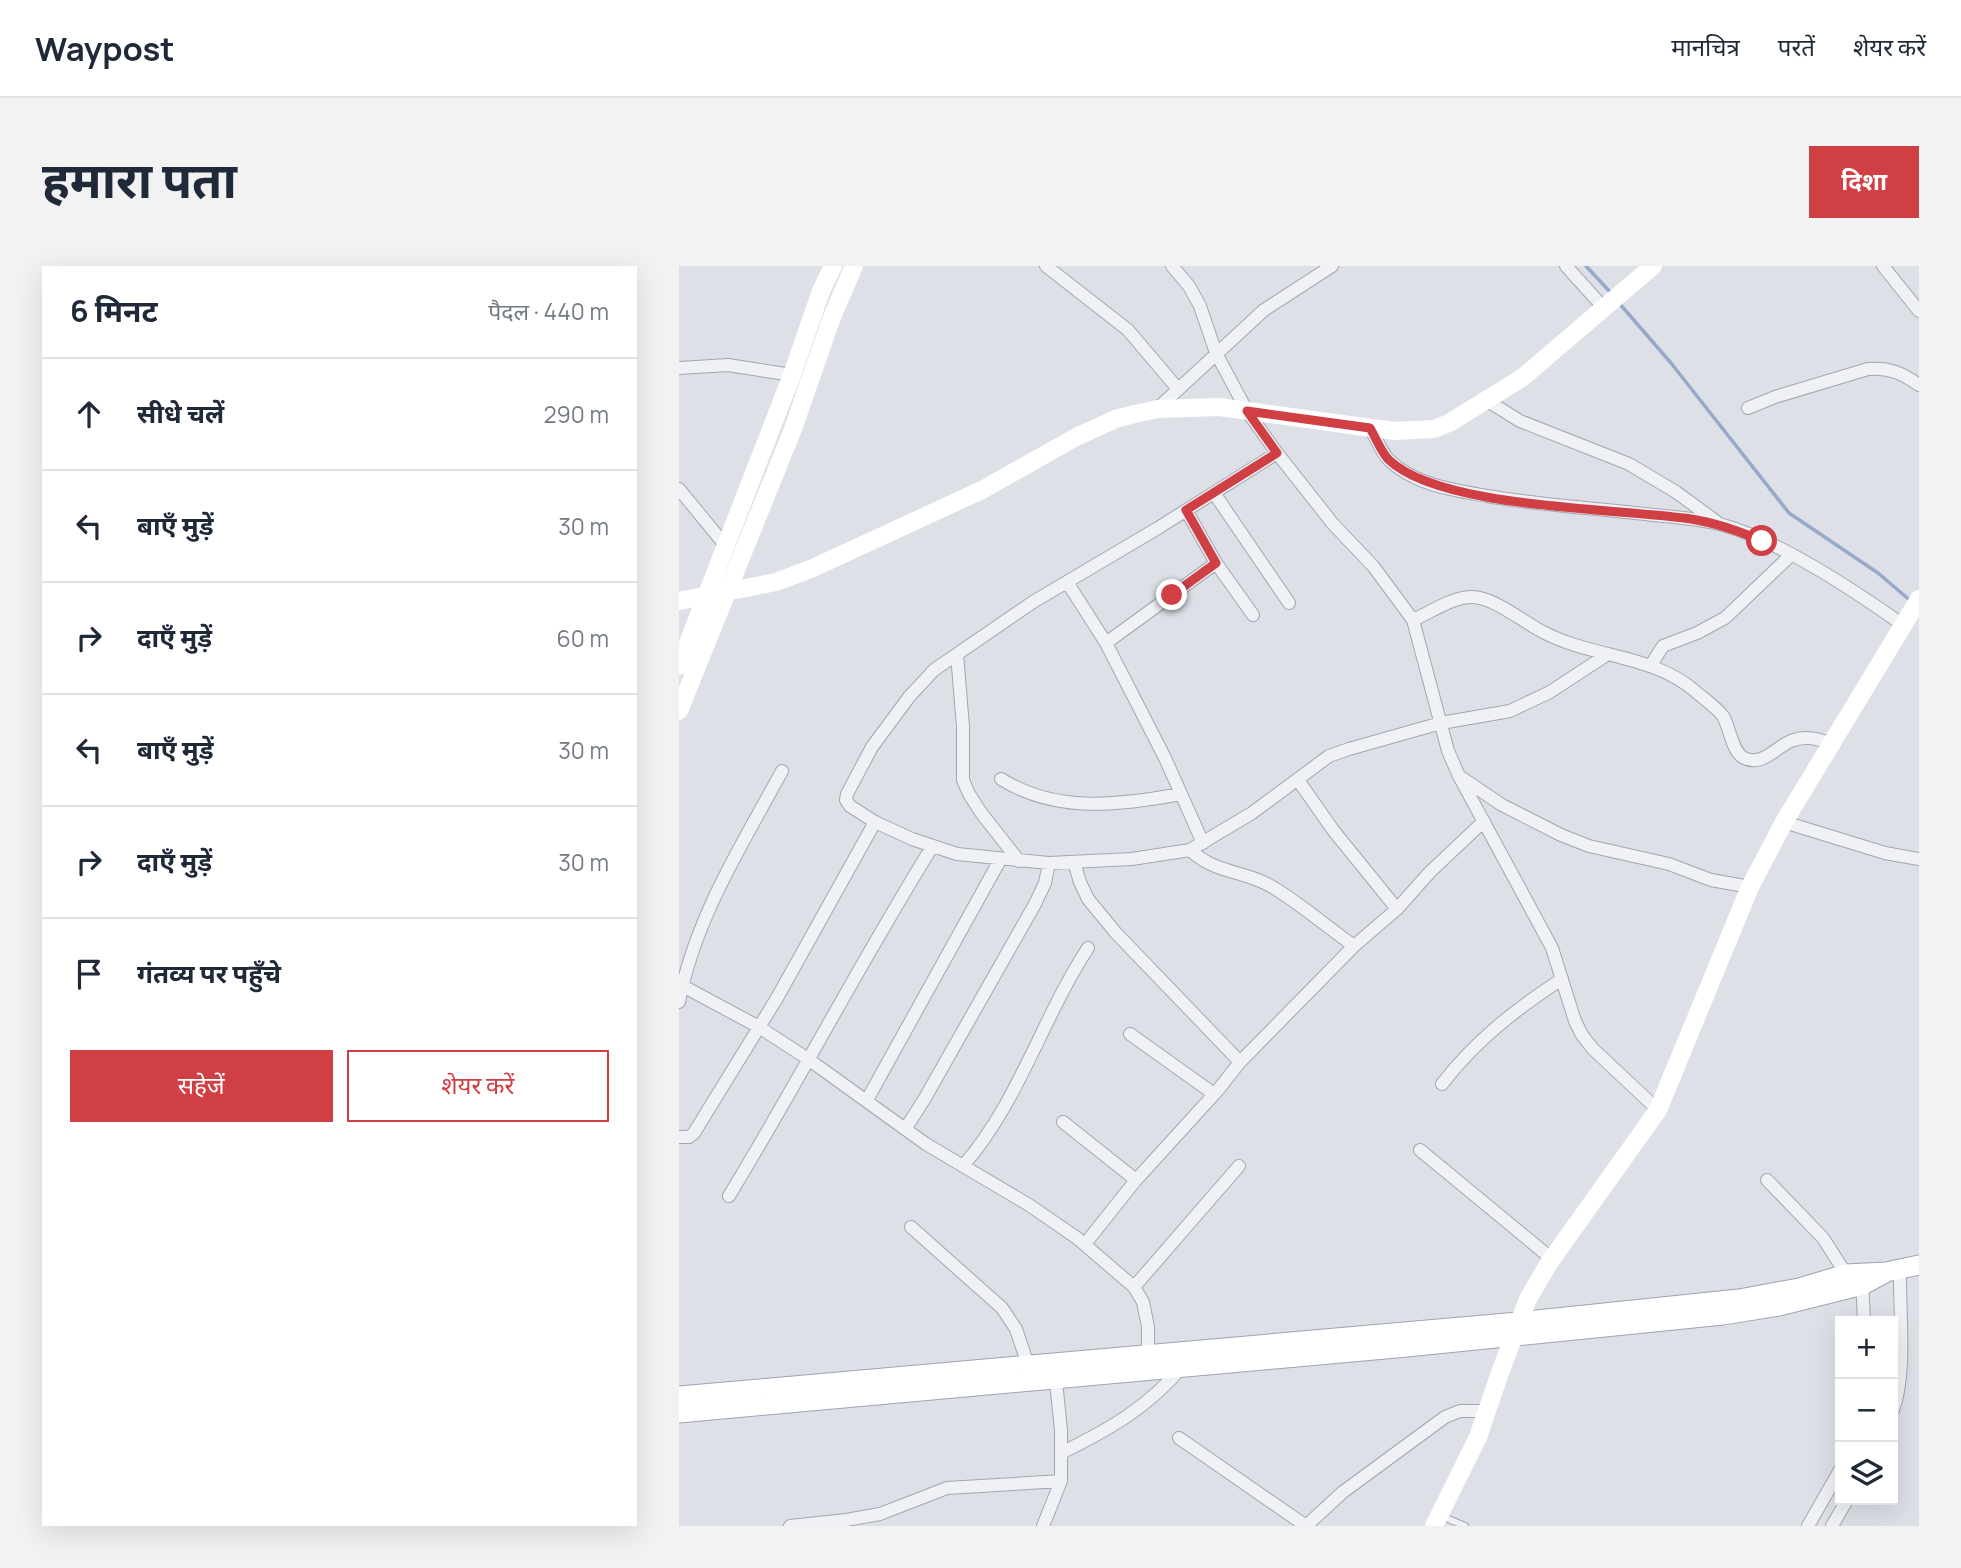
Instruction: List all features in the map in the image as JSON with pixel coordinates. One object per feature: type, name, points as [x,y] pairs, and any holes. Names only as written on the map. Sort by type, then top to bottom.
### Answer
[{"type":"main road","points":[[679,1396],[892,1386],[1055,1370],[1183,1366],[1515,1329],[1739,1298],[1902,1269]]},
{"type":"main road","points":[[679,1413],[892,1386],[1028,1365],[1055,1370],[1148,1353],[1515,1329]]},
{"type":"street","points":[[679,666],[792,375],[821,291],[833,266]]},
{"type":"street","points":[[679,711],[793,429],[832,317],[854,266]]},
{"type":"street","points":[[1047,266],[1128,330],[1178,389]]},
{"type":"street","points":[[1172,266],[1189,286],[1200,306],[1216,353],[1247,411],[1333,524],[1388,585],[1413,620],[1448,751],[1552,948],[1575,1021],[1593,1049],[1658,1110]]},
{"type":"street","points":[[1157,409],[1264,310],[1332,266]]},
{"type":"street","points":[[1566,266],[1606,304]]},
{"type":"street","points":[[679,601],[776,582],[813,568],[982,490],[1076,437],[1118,418],[1157,409],[1219,407],[1394,431],[1434,429],[1522,378],[1653,266]]},
{"type":"street","points":[[1883,266],[1919,311]]},
{"type":"street","points":[[679,368],[728,365],[792,375]]},
{"type":"street","points":[[1748,408],[1868,369],[1893,370],[1919,384]]},
{"type":"street","points":[[1486,400],[1520,421],[1552,435],[1600,450],[1629,464],[1676,492],[1720,524],[1791,555],[1868,600],[1903,625]]},
{"type":"street","points":[[1370,428],[1388,459],[1429,484],[1515,501],[1720,524]]},
{"type":"street","points":[[1277,453],[1034,601],[934,670],[909,697],[872,747],[851,785],[846,800],[857,811],[875,822],[957,855],[1049,863],[1132,859],[1190,850],[1242,820],[1315,765],[1339,752],[1441,723],[1510,710],[1550,692],[1608,654]]},
{"type":"street","points":[[679,489],[725,545]]},
{"type":"street","points":[[1214,493],[1289,603]]},
{"type":"street","points":[[1186,510],[1216,563],[1253,615]]},
{"type":"street","points":[[1651,665],[1663,646],[1697,633],[1725,618],[1791,555]]},
{"type":"street","points":[[1106,643],[1216,563]]},
{"type":"street","points":[[1067,582],[1106,643],[1203,843]]},
{"type":"street","points":[[1413,620],[1459,598],[1483,598],[1545,633],[1582,648],[1651,665],[1692,688],[1722,715],[1736,751],[1743,758],[1753,761],[1768,756],[1790,741],[1807,738],[1818,738],[1832,744]]},
{"type":"street","points":[[1437,1521],[1478,1437],[1528,1299],[1552,1259],[1658,1110],[1750,887],[1784,822],[1919,599]]},
{"type":"street","points":[[957,654],[963,727],[963,780],[982,814],[1019,861]]},
{"type":"street","points":[[679,1002],[681,984],[712,901],[782,771]]},
{"type":"street","points":[[1459,776],[1533,822],[1570,839],[1616,853],[1669,864],[1711,880],[1750,887]]},
{"type":"street","points":[[1002,779],[1039,797],[1100,805],[1132,803],[1181,793]]},
{"type":"street","points":[[1298,780],[1333,830],[1397,909]]},
{"type":"street","points":[[1085,1244],[1136,1180],[1240,1062],[1354,946],[1397,909],[1430,872],[1484,821]]},
{"type":"street","points":[[679,1137],[689,1138],[694,1133],[759,1027],[875,822]]},
{"type":"street","points":[[1784,822],[1885,853],[1919,859]]},
{"type":"street","points":[[729,1196],[771,1127],[890,914],[932,847]]},
{"type":"street","points":[[1190,850],[1220,870],[1273,887],[1354,946]]},
{"type":"street","points":[[867,1100],[1000,860]]},
{"type":"street","points":[[1074,862],[1088,899],[1240,1062]]},
{"type":"street","points":[[906,1128],[1035,904],[1045,883],[1049,863]]},
{"type":"street","points":[[963,1166],[982,1144],[1007,1102],[1068,978],[1088,948]]},
{"type":"street","points":[[1442,1084],[1460,1061],[1514,1011],[1562,979]]},
{"type":"street","points":[[681,984],[759,1027],[963,1166],[1029,1205],[1085,1244],[1134,1287],[1143,1302],[1148,1327],[1148,1353]]},
{"type":"street","points":[[1130,1034],[1214,1094]]},
{"type":"street","points":[[1063,1122],[1136,1180]]},
{"type":"street","points":[[1420,1150],[1552,1259]]},
{"type":"street","points":[[1134,1287],[1239,1166]]},
{"type":"street","points":[[1767,1180],[1857,1277],[1863,1316]]},
{"type":"street","points":[[911,1227],[1002,1308],[1016,1329],[1028,1365]]},
{"type":"street","points":[[1898,1379],[1901,1359],[1902,1269]]},
{"type":"street","points":[[1061,1453],[1108,1430],[1136,1412],[1161,1391],[1183,1366]]},
{"type":"street","points":[[1043,1526],[1061,1481],[1055,1370]]},
{"type":"street","points":[[1179,1438],[1306,1526],[1343,1492],[1445,1417],[1460,1411],[1487,1411]]},
{"type":"street","points":[[1808,1526],[1835,1479]]},
{"type":"street","points":[[790,1526],[880,1514],[947,1488],[1061,1481]]},
{"type":"street","points":[[1832,1526],[1844,1505]]},
{"type":"street","points":[[869,1526],[880,1514]]},
{"type":"lane","points":[[1437,1521],[1465,1526]]},
{"type":"waterway","points":[[1586,266],[1612,294]]},
{"type":"waterway","points":[[1619,303],[1671,363],[1789,513],[1878,573],[1912,602]]},
{"type":"route","points":[[1172,595],[1216,563],[1186,510],[1277,453],[1247,411],[1370,428],[1388,459],[1429,484],[1451,490],[1515,501],[1692,519],[1725,526],[1762,541]]}]
